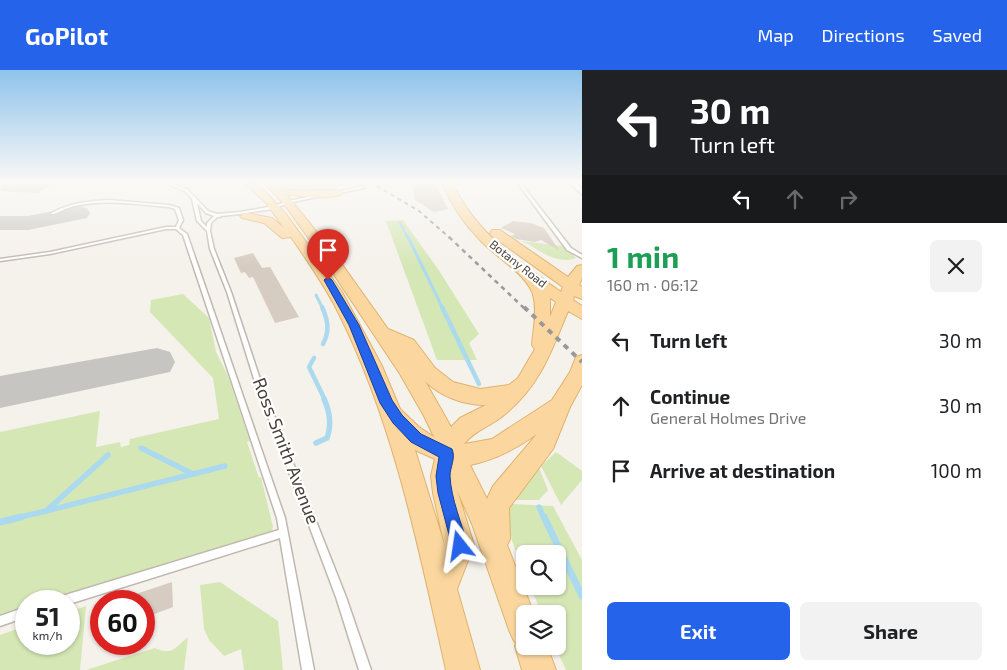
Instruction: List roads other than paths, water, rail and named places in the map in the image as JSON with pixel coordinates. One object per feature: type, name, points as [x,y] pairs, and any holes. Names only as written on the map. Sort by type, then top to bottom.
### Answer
[{"type":"main road","points":[[277,210],[308,240],[383,333],[433,412],[498,555],[516,605]]},
{"type":"main road","points":[[290,210],[354,325],[387,403],[421,508],[463,670]]},
{"type":"main road","points":[[308,240],[312,210]]},
{"type":"main road","name":"Botany Road","points":[[459,210],[466,220],[485,238],[528,273],[575,298]]},
{"type":"main road","name":"Botany Road","points":[[474,210],[500,236],[575,298]]},
{"type":"main road","points":[[246,216],[268,220],[287,236],[308,240]]},
{"type":"main road","points":[[442,590],[460,546],[445,493],[443,476],[450,452],[457,436],[468,426],[496,410],[519,390],[532,374],[575,298],[581,269],[557,264],[541,258],[514,241],[500,236]]},
{"type":"main road","points":[[528,273],[541,294],[541,356]]},
{"type":"main road","points":[[383,333],[406,343],[428,373],[450,389],[482,398],[497,397],[519,390]]},
{"type":"main road","points":[[498,555],[496,508],[511,482],[545,442],[560,405],[579,373],[582,362]]},
{"type":"main road","points":[[387,403],[405,429],[416,438],[450,452],[480,455],[503,445],[560,405]]},
{"type":"main road","points":[[534,655],[539,670]]},
{"type":"lane","points":[[52,214],[60,210]]},
{"type":"lane","points":[[177,228],[181,217],[179,210]]},
{"type":"lane","name":"Ross Smith Avenue","points":[[197,210],[199,221],[209,231],[215,257],[228,290],[258,383],[322,544],[365,670]]},
{"type":"lane","points":[[205,210],[231,218],[269,210]]},
{"type":"lane","points":[[209,231],[208,224],[217,215],[240,214],[259,210]]},
{"type":"lane","points":[[539,210],[569,249],[582,257]]},
{"type":"lane","points":[[0,260],[50,253],[166,228],[177,228],[185,234],[281,518],[308,670]]},
{"type":"lane","points":[[80,595],[283,533]]},
{"type":"lane","points":[[0,621],[15,616]]},
{"type":"waterway","points":[[400,223],[408,238]]},
{"type":"waterway","points":[[408,237],[443,309]]},
{"type":"waterway","points":[[316,295],[322,307]]},
{"type":"waterway","points":[[322,307],[326,316],[327,326],[327,335],[323,344]]},
{"type":"waterway","points":[[442,307],[479,384]]},
{"type":"waterway","points":[[314,358],[309,367],[325,400]]},
{"type":"waterway","points":[[316,443],[327,438],[330,423],[324,399]]},
{"type":"waterway","points":[[141,448],[193,474]]},
{"type":"waterway","points":[[46,511],[108,455]]},
{"type":"waterway","points":[[193,474],[225,466]]},
{"type":"waterway","points":[[46,511],[193,474]]},
{"type":"waterway","points":[[539,507],[544,518]]},
{"type":"waterway","points":[[16,518],[46,511]]},
{"type":"waterway","points":[[0,522],[21,517]]},
{"type":"waterway","points":[[544,517],[582,596]]},
{"type":"railway","points":[[417,210],[450,238]]},
{"type":"railway","points":[[449,237],[525,309]]},
{"type":"railway","points":[[524,307],[582,362]]}]
